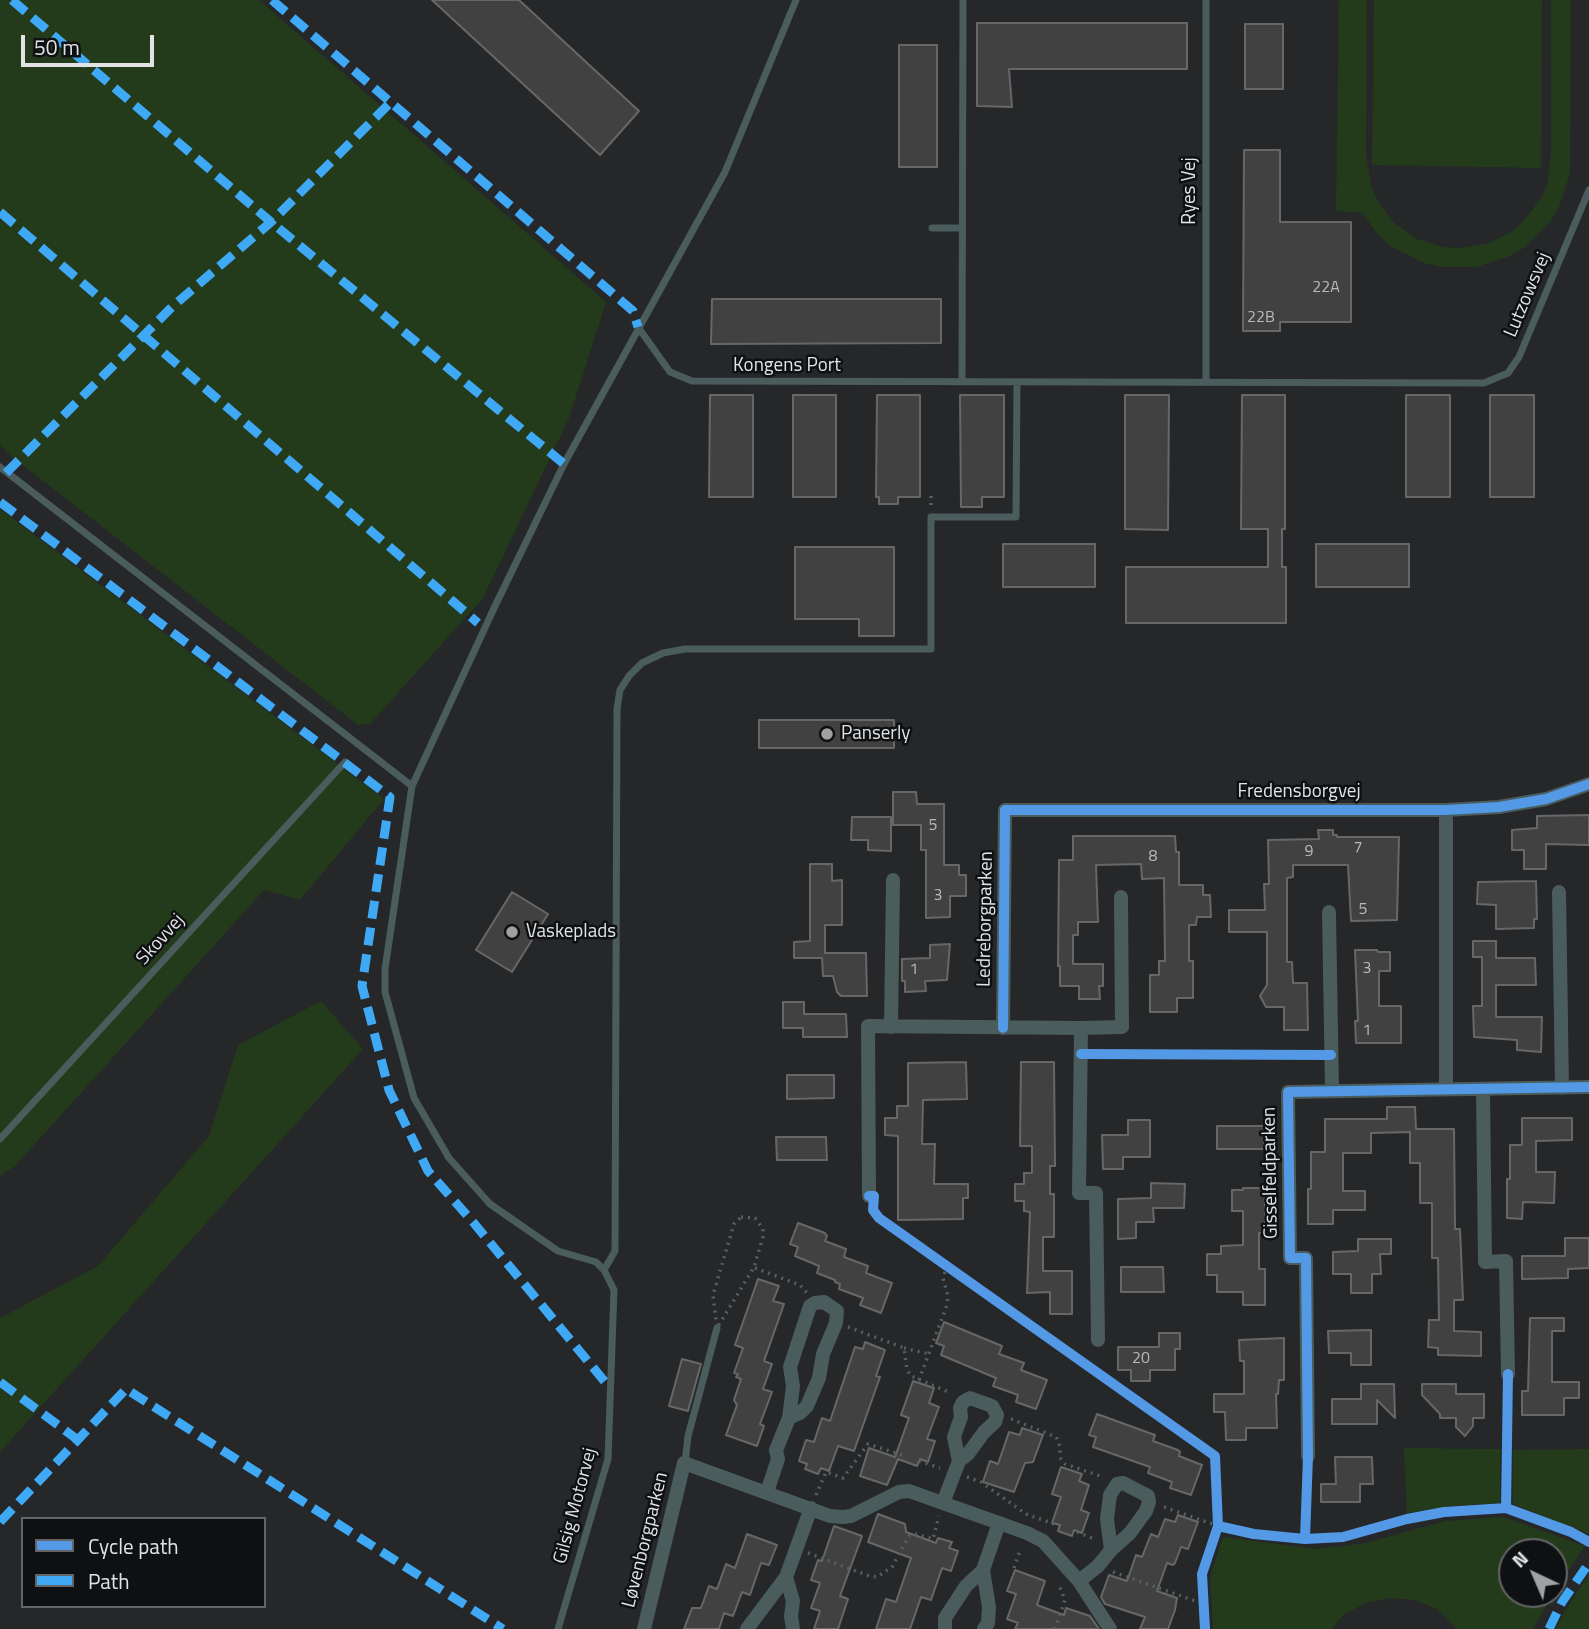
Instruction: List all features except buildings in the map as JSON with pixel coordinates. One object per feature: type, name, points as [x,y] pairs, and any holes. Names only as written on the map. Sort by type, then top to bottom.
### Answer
[{"type":"street","name":"Fredensborgvej","points":[[1005,810],[1446,810],[1499,807],[1546,799],[1589,784]]},
{"type":"street","name":"Ledreborgparken","points":[[1003,1028],[1005,810]]},
{"type":"street","points":[[1446,810],[1446,1089]]},
{"type":"street","points":[[891,1027],[892,880]]},
{"type":"street","points":[[1559,892],[1562,1088]]},
{"type":"street","points":[[869,1196],[868,1026],[1122,1027],[1121,897]]},
{"type":"street","points":[[1329,912],[1332,1091]]},
{"type":"street","points":[[1081,1028],[1079,1193],[1096,1193],[1098,1340]]},
{"type":"street","name":"Gisselfeldparken","points":[[1308,1456],[1306,1258],[1290,1258],[1288,1092],[1589,1087]]},
{"type":"street","points":[[1483,1088],[1485,1262],[1506,1261],[1507,1374]]},
{"type":"street","points":[[767,1492],[778,1459],[776,1450],[789,1418],[793,1386],[790,1367],[808,1311],[815,1303],[824,1302],[837,1311],[836,1323],[807,1406],[789,1418]]},
{"type":"street","points":[[943,1503],[956,1466],[954,1437],[961,1417],[960,1408],[966,1399],[992,1406],[997,1415],[995,1422],[984,1432],[974,1449],[956,1466]]},
{"type":"street","name":"Løvenborgparken","points":[[644,1629],[684,1464],[830,1516],[851,1516],[900,1493],[909,1492],[1035,1536],[1043,1541],[1079,1581],[1110,1629]]},
{"type":"street","points":[[1079,1581],[1130,1533],[1146,1511],[1148,1496],[1124,1483],[1117,1484],[1110,1495],[1107,1519],[1111,1550]]},
{"type":"street","points":[[747,1629],[786,1577],[811,1508]]},
{"type":"street","points":[[984,1629],[988,1623],[989,1608],[983,1570],[999,1523]]},
{"type":"street","points":[[945,1629],[944,1618],[966,1586],[983,1570]]},
{"type":"street","points":[[786,1577],[793,1601],[793,1629]]},
{"type":"lane","points":[[796,0],[725,172],[558,476],[412,786],[385,969],[385,992],[414,1098],[449,1158],[489,1204],[558,1251],[596,1262],[604,1270],[615,1251],[617,709],[620,690],[642,663],[663,653],[685,649],[931,649],[931,517],[1016,517],[1017,382]]},
{"type":"lane","points":[[962,0],[962,382]]},
{"type":"lane","name":"Ryes Vej","points":[[1206,0],[1206,382]]},
{"type":"lane","name":"Lutzowsvej","points":[[1206,382],[1484,383],[1508,373],[1515,365],[1589,190]]},
{"type":"lane","points":[[932,228],[962,228]]},
{"type":"lane","name":"Kongens Port","points":[[638,327],[670,372],[692,381],[1206,382]]},
{"type":"lane","points":[[0,467],[412,786]]},
{"type":"lane","name":"Skovvej","points":[[0,1139],[345,762]]},
{"type":"lane","name":"Gilsig Motorvej","points":[[558,1629],[608,1459],[615,1304],[614,1290],[604,1270]]},
{"type":"lane","points":[[684,1464],[688,1436],[717,1328]]},
{"type":"path","points":[[741,1217],[755,1218],[763,1229],[763,1237],[754,1268],[717,1328],[713,1294],[734,1224],[741,1217]]},
{"type":"path","points":[[935,1258],[957,1273]]},
{"type":"path","points":[[919,1380],[947,1306],[943,1278],[947,1266]]},
{"type":"path","points":[[754,1268],[800,1285],[815,1303]]},
{"type":"path","points":[[836,1323],[904,1348],[929,1354]]},
{"type":"path","points":[[904,1348],[907,1370],[919,1380],[966,1399]]},
{"type":"path","points":[[997,1415],[1051,1433],[1059,1442],[1061,1459],[1065,1464],[1117,1484]]},
{"type":"path","points":[[811,1508],[826,1472],[843,1478],[868,1444],[905,1456]]},
{"type":"path","points":[[919,1461],[956,1466],[1026,1514],[1057,1525]]},
{"type":"path","points":[[1149,1502],[1230,1528]]},
{"type":"path","points":[[797,1549],[877,1577],[892,1567],[909,1536],[915,1534],[933,1539],[943,1503]]},
{"type":"path","points":[[1214,1538],[1218,1526],[1217,1512]]},
{"type":"path","points":[[1098,1566],[1203,1599],[1205,1616]]},
{"type":"path","points":[[1055,1629],[1065,1600],[1058,1582]]},
{"type":"green space","points":[[0,0],[259,0],[606,302],[569,418],[483,598],[370,724],[358,725],[0,445]]},
{"type":"green space","points":[[1339,0],[1367,0],[1366,155],[1376,198],[1393,222],[1417,239],[1444,247],[1459,248],[1487,244],[1513,231],[1541,198],[1547,185],[1551,155],[1551,0],[1571,0],[1570,174],[1559,207],[1550,222],[1525,247],[1510,256],[1476,267],[1441,267],[1424,263],[1392,247],[1379,236],[1362,213],[1336,211]]},
{"type":"green space","points":[[1374,0],[1542,0],[1541,168],[1372,165]]},
{"type":"green space","points":[[0,509],[384,799],[300,900],[264,890],[15,1166],[0,1176]]},
{"type":"green space","points":[[321,1001],[363,1049],[0,1452],[0,1318],[98,1266],[209,1136],[238,1045]]},
{"type":"green space","points":[[1404,1448],[1500,1449],[1500,1503],[1451,1506],[1407,1513]]},
{"type":"green space","points":[[1589,1449],[1589,1534],[1513,1504],[1513,1450]]},
{"type":"green space","points":[[1503,1517],[1562,1538],[1498,1538],[1498,1608],[1545,1608],[1533,1629],[1457,1629],[1437,1609],[1415,1600],[1391,1598],[1365,1603],[1342,1616],[1332,1629],[1213,1629],[1210,1577],[1223,1537],[1316,1549],[1366,1543],[1445,1521]]},
{"type":"green space","points":[[1568,1540],[1585,1546],[1568,1571]]},
{"type":"green space","points":[[1589,1574],[1589,1629],[1555,1629]]},
{"type":"marked path","points":[[12,0],[271,222],[564,464]]},
{"type":"marked path","points":[[272,0],[633,311],[638,327]]},
{"type":"marked path","points":[[6,473],[173,306],[271,222],[391,102]]},
{"type":"marked path","points":[[0,212],[478,623]]},
{"type":"marked path","points":[[0,502],[390,797],[362,986],[389,1090],[428,1171],[610,1388]]},
{"type":"marked path","points":[[0,1382],[78,1440]]},
{"type":"marked path","points":[[0,1522],[126,1389],[503,1629]]},
{"type":"marked path","points":[[1549,1629],[1562,1602],[1589,1563]]},
{"type":"cycle path","points":[[1003,1028],[1005,810],[1446,810],[1499,807],[1546,799],[1589,784]]},
{"type":"cycle path","points":[[1081,1054],[1331,1055]]},
{"type":"cycle path","points":[[1305,1539],[1308,1456],[1306,1258],[1290,1258],[1288,1092],[1589,1087]]},
{"type":"cycle path","points":[[869,1196],[874,1196],[873,1210],[879,1218],[1215,1456],[1218,1526],[1254,1534],[1305,1539],[1343,1537],[1444,1512],[1506,1508],[1571,1532],[1589,1542]]},
{"type":"cycle path","points":[[1506,1508],[1508,1374]]},
{"type":"cycle path","points":[[1205,1629],[1202,1574],[1218,1526]]},
{"type":"place","name":"Panserly","points":[[827,734]]},
{"type":"place","name":"Vaskeplads","points":[[512,932]]}]
